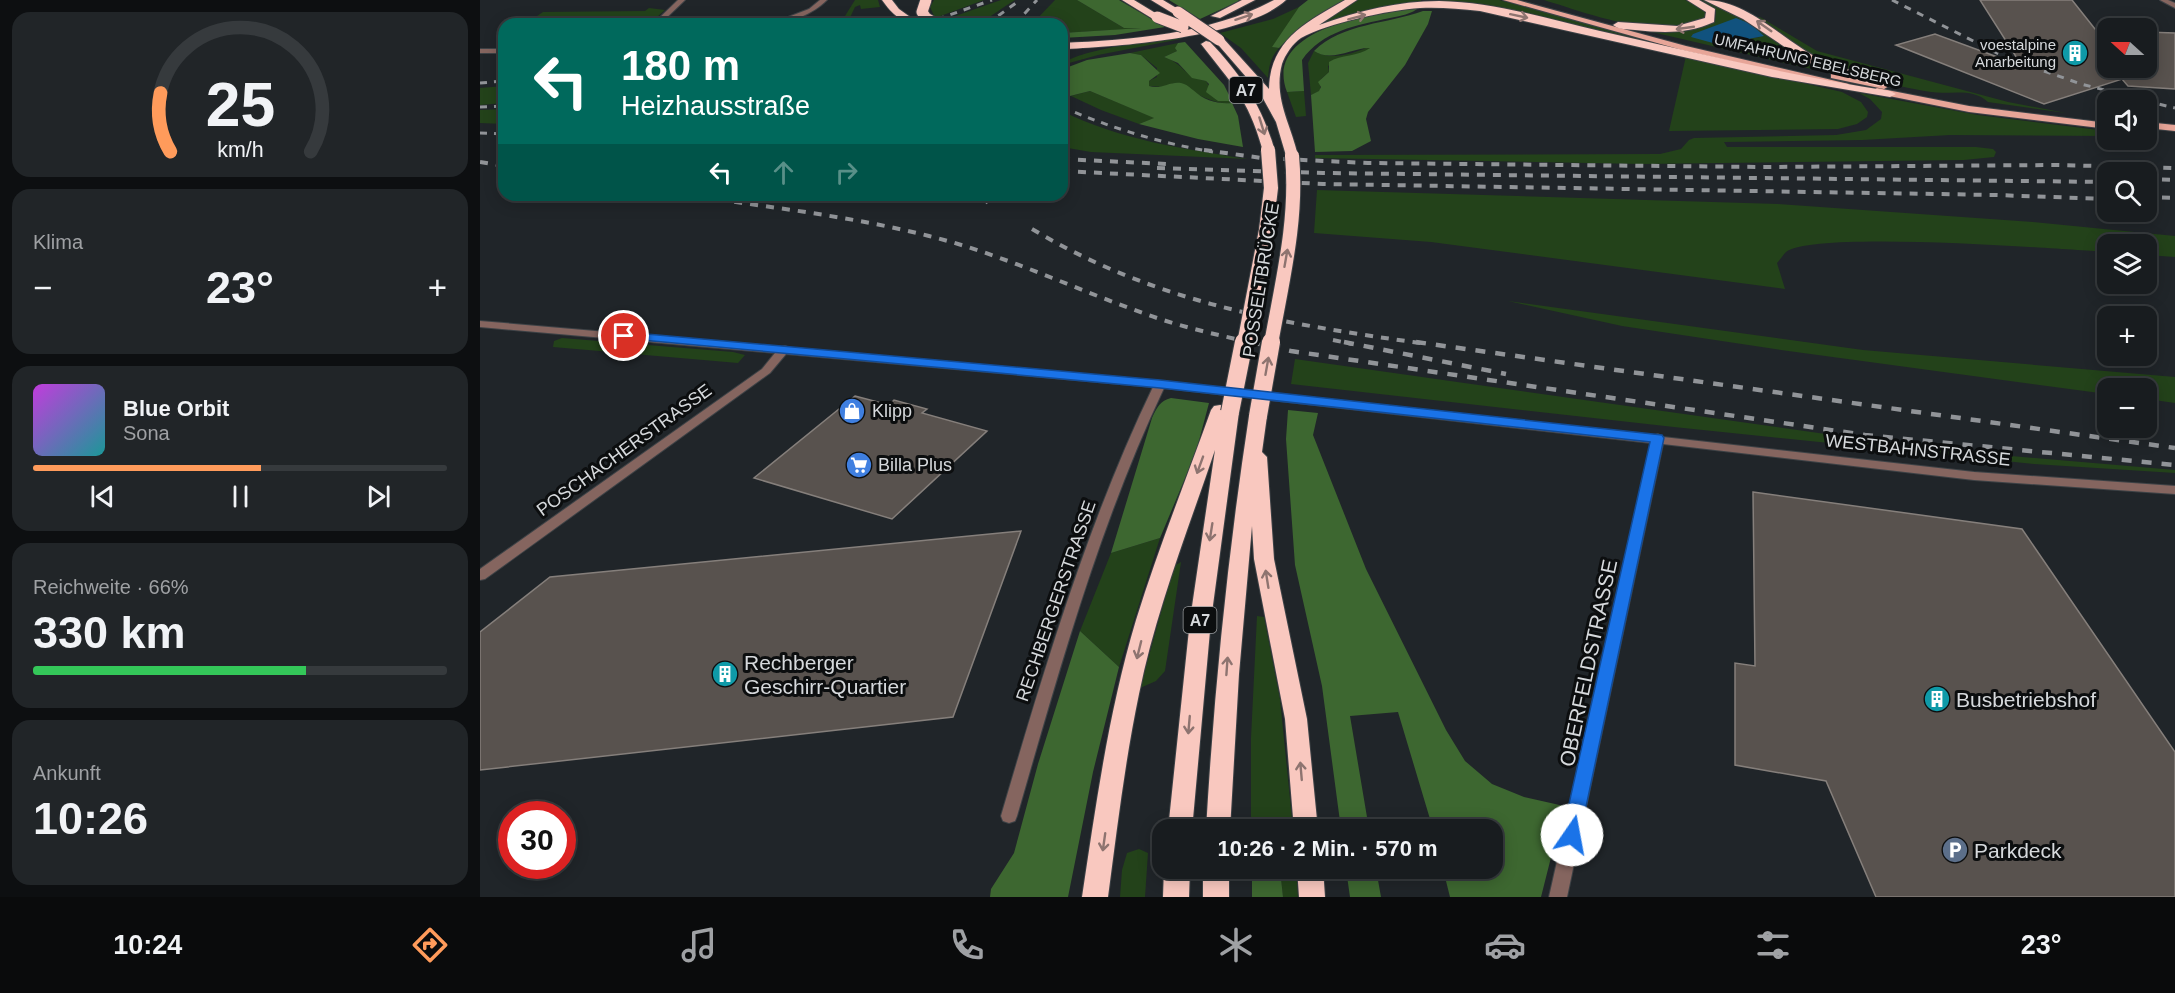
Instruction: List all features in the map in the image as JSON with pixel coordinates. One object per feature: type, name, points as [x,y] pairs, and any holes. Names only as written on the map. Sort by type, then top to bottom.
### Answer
[{"type":"highway","points":[[887,0],[895,11],[906,18]]},
{"type":"highway","points":[[926,0],[922,12],[926,18]]},
{"type":"highway","points":[[1127,0],[1161,16]]},
{"type":"highway","points":[[1138,0],[1161,16]]},
{"type":"highway","name":"A7","points":[[1156,0],[1219,40],[1263,87],[1275,106]]},
{"type":"highway","points":[[1068,41],[1111,38],[1173,29],[1215,17],[1250,0]]},
{"type":"highway","points":[[1068,46],[1127,42],[1194,30],[1244,18],[1281,0]]},
{"type":"highway","points":[[1275,106],[1277,65],[1281,53],[1319,20],[1352,0]]},
{"type":"highway","points":[[1618,25],[1674,29],[1696,26],[1710,20],[1712,12],[1692,0]]},
{"type":"highway","points":[[1709,0],[1750,17],[1802,54],[1821,64],[1891,90]]},
{"type":"highway","points":[[1301,35],[1360,15],[1421,4],[1440,4],[1478,8],[1532,19],[1822,85],[1891,90]]},
{"type":"highway","name":"POSSELTBRÜCKE","points":[[1161,16],[1184,27],[1206,44],[1233,72],[1245,88],[1261,122],[1268,148],[1271,188],[1269,212],[1236,382],[1225,411]]},
{"type":"highway","name":"POSSELTBRÜCKE","points":[[1257,424],[1292,224],[1295,186],[1291,149],[1275,106]]},
{"type":"highway","points":[[1097,894],[1111,786],[1128,693],[1144,630],[1171,547],[1225,411]]},
{"type":"highway","name":"A7","points":[[1181,819],[1192,690],[1225,411]]},
{"type":"highway","points":[[1257,424],[1264,560],[1296,719],[1305,819]]},
{"type":"highway","name":"A7","points":[[1219,819],[1230,629],[1238,553],[1257,424]]},
{"type":"highway","points":[[1176,897],[1177,879]]},
{"type":"highway","points":[[1216,879],[1216,897]]},
{"type":"highway","points":[[1311,879],[1312,897]]},
{"type":"main road","name":"UMFAHRUNG EBELSBERG","points":[[1507,0],[1685,48],[1891,90],[2097,119]]},
{"type":"main road","name":"UMFAHRUNG EBELSBERG","points":[[1532,0],[1618,25],[1977,110],[2097,125]]},
{"type":"main road","points":[[2157,126],[2175,128]]},
{"type":"main road","points":[[2157,132],[2175,134]]},
{"type":"street","points":[[662,18],[682,0]]},
{"type":"street","points":[[790,18],[812,10],[824,0]]},
{"type":"street","points":[[2163,0],[2175,6]]},
{"type":"street","points":[[480,51],[498,51]]},
{"type":"street","name":"WESTBAHNSTRASSE","points":[[480,324],[785,349],[1160,384],[1658,438],[1974,476],[2175,490]]},
{"type":"street","name":"POSCHACHERSTRASSE","points":[[480,576],[766,371],[785,349]]},
{"type":"street","name":"RECHBERGERSTRASSE","points":[[1009,816],[1065,625],[1130,447],[1160,384]]},
{"type":"street","name":"OBERFELDSTRASSE","points":[[1558,897],[1658,438]]},
{"type":"green space","points":[[855,0],[878,0],[880,7],[861,9],[860,5],[855,7],[850,18],[844,18]]},
{"type":"green space","points":[[934,0],[984,0],[935,18],[930,7]]},
{"type":"green space","points":[[1001,0],[1015,0],[987,18],[950,18]]},
{"type":"green space","points":[[1055,0],[1077,0],[1124,28],[1146,28],[1068,33],[1068,18],[1038,18]]},
{"type":"green space","points":[[1077,0],[1119,0],[1165,27],[1115,35],[1068,38],[1068,33],[1141,28],[1124,28]]},
{"type":"green space","points":[[1169,0],[1238,0],[1239,1],[1200,19]]},
{"type":"green space","points":[[1308,0],[1345,0],[1291,36],[1279,48],[1272,47],[1299,7]]},
{"type":"green space","points":[[1358,0],[1421,0],[1421,3],[1322,23]]},
{"type":"green space","points":[[1437,0],[1499,0],[1690,51],[1482,7],[1438,3]]},
{"type":"green space","points":[[1544,0],[1685,0],[1702,8],[1706,13],[1703,20],[1684,25],[1644,26],[1603,18]]},
{"type":"green space","points":[[1697,0],[1720,5],[1782,45],[1872,83],[1639,29],[1669,31],[1698,28],[1715,20],[1716,12]],"holes":[[[1701,32],[1760,37],[1747,39],[1748,42],[1713,43],[1693,34]]]},
{"type":"green space","points":[[1299,7],[1273,47],[1279,48],[1271,62],[1268,78],[1241,48],[1220,33],[1273,19]]},
{"type":"green space","points":[[1419,7],[1406,14],[1341,31],[1320,42],[1302,60],[1304,91],[1287,92],[1284,70],[1291,52],[1307,38],[1328,27],[1353,19]]},
{"type":"green space","points":[[649,8],[665,10],[656,18],[534,18],[543,12],[645,11]]},
{"type":"green space","points":[[1423,11],[1432,11],[1428,24],[1405,65],[1368,112],[1366,119],[1371,141],[1352,151],[1315,152],[1311,95],[1319,91],[1321,87],[1318,82],[1329,72],[1329,62],[1370,48],[1335,55],[1314,51],[1325,42],[1352,29]]},
{"type":"green space","points":[[1756,17],[1760,17],[1817,51],[2008,102],[2066,113],[1988,102],[1982,97],[1968,93],[1938,93],[1915,89],[1852,74],[1808,55]]},
{"type":"green space","points":[[1179,37],[1181,39],[1098,55],[1068,63],[1070,59],[1083,54]]},
{"type":"green space","points":[[1185,42],[1224,85],[1232,101],[1218,101],[1206,92],[1209,84],[1206,81],[1192,78],[1178,63],[1164,57],[1177,51],[1175,48],[1178,43]]},
{"type":"green space","points":[[1178,43],[1177,51],[1164,57],[1192,76],[1206,81],[1218,101],[1232,101],[1232,103],[1210,100],[1175,83],[1162,87],[1149,86],[1149,81],[1157,77],[1157,68],[1141,55],[1130,53]]},
{"type":"green space","points":[[1371,48],[1328,66],[1329,72],[1321,79],[1320,91],[1311,95],[1308,63],[1314,51],[1334,56]]},
{"type":"green space","points":[[1130,53],[1141,55],[1160,73],[1149,81],[1149,86],[1158,87],[1181,83],[1207,99],[1232,103],[1238,116],[1243,147],[1198,139],[1139,124],[1154,118],[1090,91],[1070,96],[1068,94],[1068,67],[1087,60]]},
{"type":"green space","points":[[1686,56],[1842,92],[1861,102],[1868,112],[1867,117],[1857,124],[1838,129],[1669,131]]},
{"type":"green space","points":[[498,86],[498,104],[480,105],[480,88]]},
{"type":"green space","points":[[1090,91],[1155,118],[1139,124],[1071,96]]},
{"type":"green space","points":[[1304,91],[1306,116],[1296,117],[1287,92]]},
{"type":"green space","points":[[1859,93],[1978,115],[2097,130],[2097,136],[1950,135],[1862,140],[1724,142],[1727,147],[1976,147],[1993,149],[1996,152],[1994,157],[1964,160],[1642,164],[1315,158],[1315,155],[1660,154],[1681,149],[1694,138],[1836,135],[1866,130],[1881,119],[1882,112],[1870,99]]},
{"type":"green space","points":[[498,109],[498,124],[480,123],[480,110]]},
{"type":"green space","points":[[1068,114],[1129,136],[1176,147],[1248,159],[1091,152],[1068,148]]},
{"type":"green space","points":[[1317,190],[1778,204],[2033,222],[2155,234],[2097,234],[2097,251],[1888,242],[1842,242],[1806,246],[1786,252],[1777,263],[1785,289],[1431,242],[1314,233]]},
{"type":"green space","points":[[2157,234],[2175,236],[2175,257],[2157,256]]},
{"type":"green space","points":[[1508,301],[1863,350],[2175,377],[2175,403],[2157,400],[2157,378],[2097,378],[2097,393],[1622,326]]},
{"type":"green space","points":[[562,338],[733,352],[745,355],[738,363],[553,347],[554,341]]},
{"type":"green space","points":[[1295,359],[1875,441],[1988,454],[2175,470],[2175,473],[2034,464],[1291,384]]},
{"type":"green space","points":[[1171,398],[1209,403],[1196,452],[1160,538],[1111,553],[1152,418],[1159,405]]},
{"type":"green space","points":[[1288,410],[1318,413],[1313,435],[1366,569],[1446,730],[1465,761],[1492,784],[1524,797],[1564,806],[1541,897],[1450,897],[1446,879],[1503,879],[1503,819],[1430,819],[1398,712],[1350,716],[1367,819],[1340,819],[1322,686],[1295,565],[1286,439]]},
{"type":"green space","points":[[1160,538],[1119,667],[1080,631],[1111,553]]},
{"type":"green space","points":[[1181,562],[1165,671],[1156,681],[1140,688],[1174,566]]},
{"type":"green space","points":[[1257,616],[1264,617],[1280,699],[1292,819],[1251,819],[1251,738]]},
{"type":"green space","points":[[1080,631],[1119,667],[1093,772],[1068,897],[990,897],[991,889],[1014,853],[1038,764]]},
{"type":"green space","points":[[1139,849],[1148,853],[1145,897],[1120,897],[1122,870],[1127,853]]},
{"type":"green space","points":[[1252,879],[1281,879],[1283,897],[1252,897]]},
{"type":"green space","points":[[1281,879],[1297,879],[1298,897],[1283,897]]},
{"type":"green space","points":[[1347,879],[1378,879],[1381,897],[1350,897]]},
{"type":"water","points":[[1736,18],[1751,24],[1764,36],[1748,39],[1749,42],[1713,43],[1691,37],[1693,34]]},
{"type":"building","points":[[1980,0],[2072,0],[2097,29],[2097,78],[2157,78],[2157,32],[2175,33],[2175,89],[2128,86],[2122,79],[2044,104],[1896,45],[1935,34],[2022,66]]},
{"type":"building","name":"Billa Plus","points":[[855,396],[889,405],[894,400],[927,409],[922,413],[987,431],[892,519],[754,478]]},
{"type":"building","name":"Busbetriebshof","points":[[1753,492],[2022,529],[2175,752],[2175,897],[1876,897],[1826,781],[1735,765],[1735,663],[1755,666]]},
{"type":"building","name":"Rechberger Geschirr-Quartier","points":[[1021,531],[953,717],[480,770],[480,632],[550,577]]},
{"type":"railway","points":[[941,18],[992,0]]},
{"type":"railway","points":[[995,18],[1020,0]]},
{"type":"railway","points":[[1020,18],[1037,0]]},
{"type":"railway","points":[[1892,0],[2007,58],[2105,90]]},
{"type":"railway","points":[[480,83],[498,82]]},
{"type":"railway","points":[[2157,104],[2175,108]]},
{"type":"railway","points":[[480,107],[498,106]]},
{"type":"railway","points":[[1068,109],[1136,134],[1213,152]]},
{"type":"railway","points":[[480,133],[498,134]]},
{"type":"railway","points":[[1204,150],[1262,158],[1368,163],[1763,167],[2057,165],[2175,168]]},
{"type":"railway","points":[[1068,159],[1166,164]]},
{"type":"railway","points":[[480,162],[498,165]]},
{"type":"railway","points":[[1157,168],[1323,173],[2097,182]]},
{"type":"railway","points":[[1068,171],[1323,184],[2097,199]]},
{"type":"railway","points":[[2157,179],[2175,180]]},
{"type":"railway","points":[[2157,197],[2175,198]]},
{"type":"railway","points":[[728,201],[839,217],[956,243],[1157,318],[1257,344]]},
{"type":"railway","points":[[1032,229],[1079,255],[1127,276],[1223,307],[1272,319],[1427,344]]},
{"type":"railway","points":[[1333,340],[1352,344]]},
{"type":"railway","points":[[1250,342],[1291,351],[1865,435],[2175,465]]},
{"type":"railway","points":[[1344,342],[1506,374]]},
{"type":"railway","points":[[1416,342],[2175,448]]},
{"type":"place","name":"voestalpine Anarbeitung","points":[[2075,53]]},
{"type":"place","name":"Klipp","points":[[852,411]]},
{"type":"place","name":"Billa Plus","points":[[859,465]]},
{"type":"place","name":"Rechberger Geschirr-Quartier","points":[[725,674]]},
{"type":"place","name":"Busbetriebshof","points":[[1937,699]]},
{"type":"place","name":"Parkdeck","points":[[1955,850]]},
{"type":"route","points":[[624,336],[1160,384],[1658,438],[1572,835]]}]
